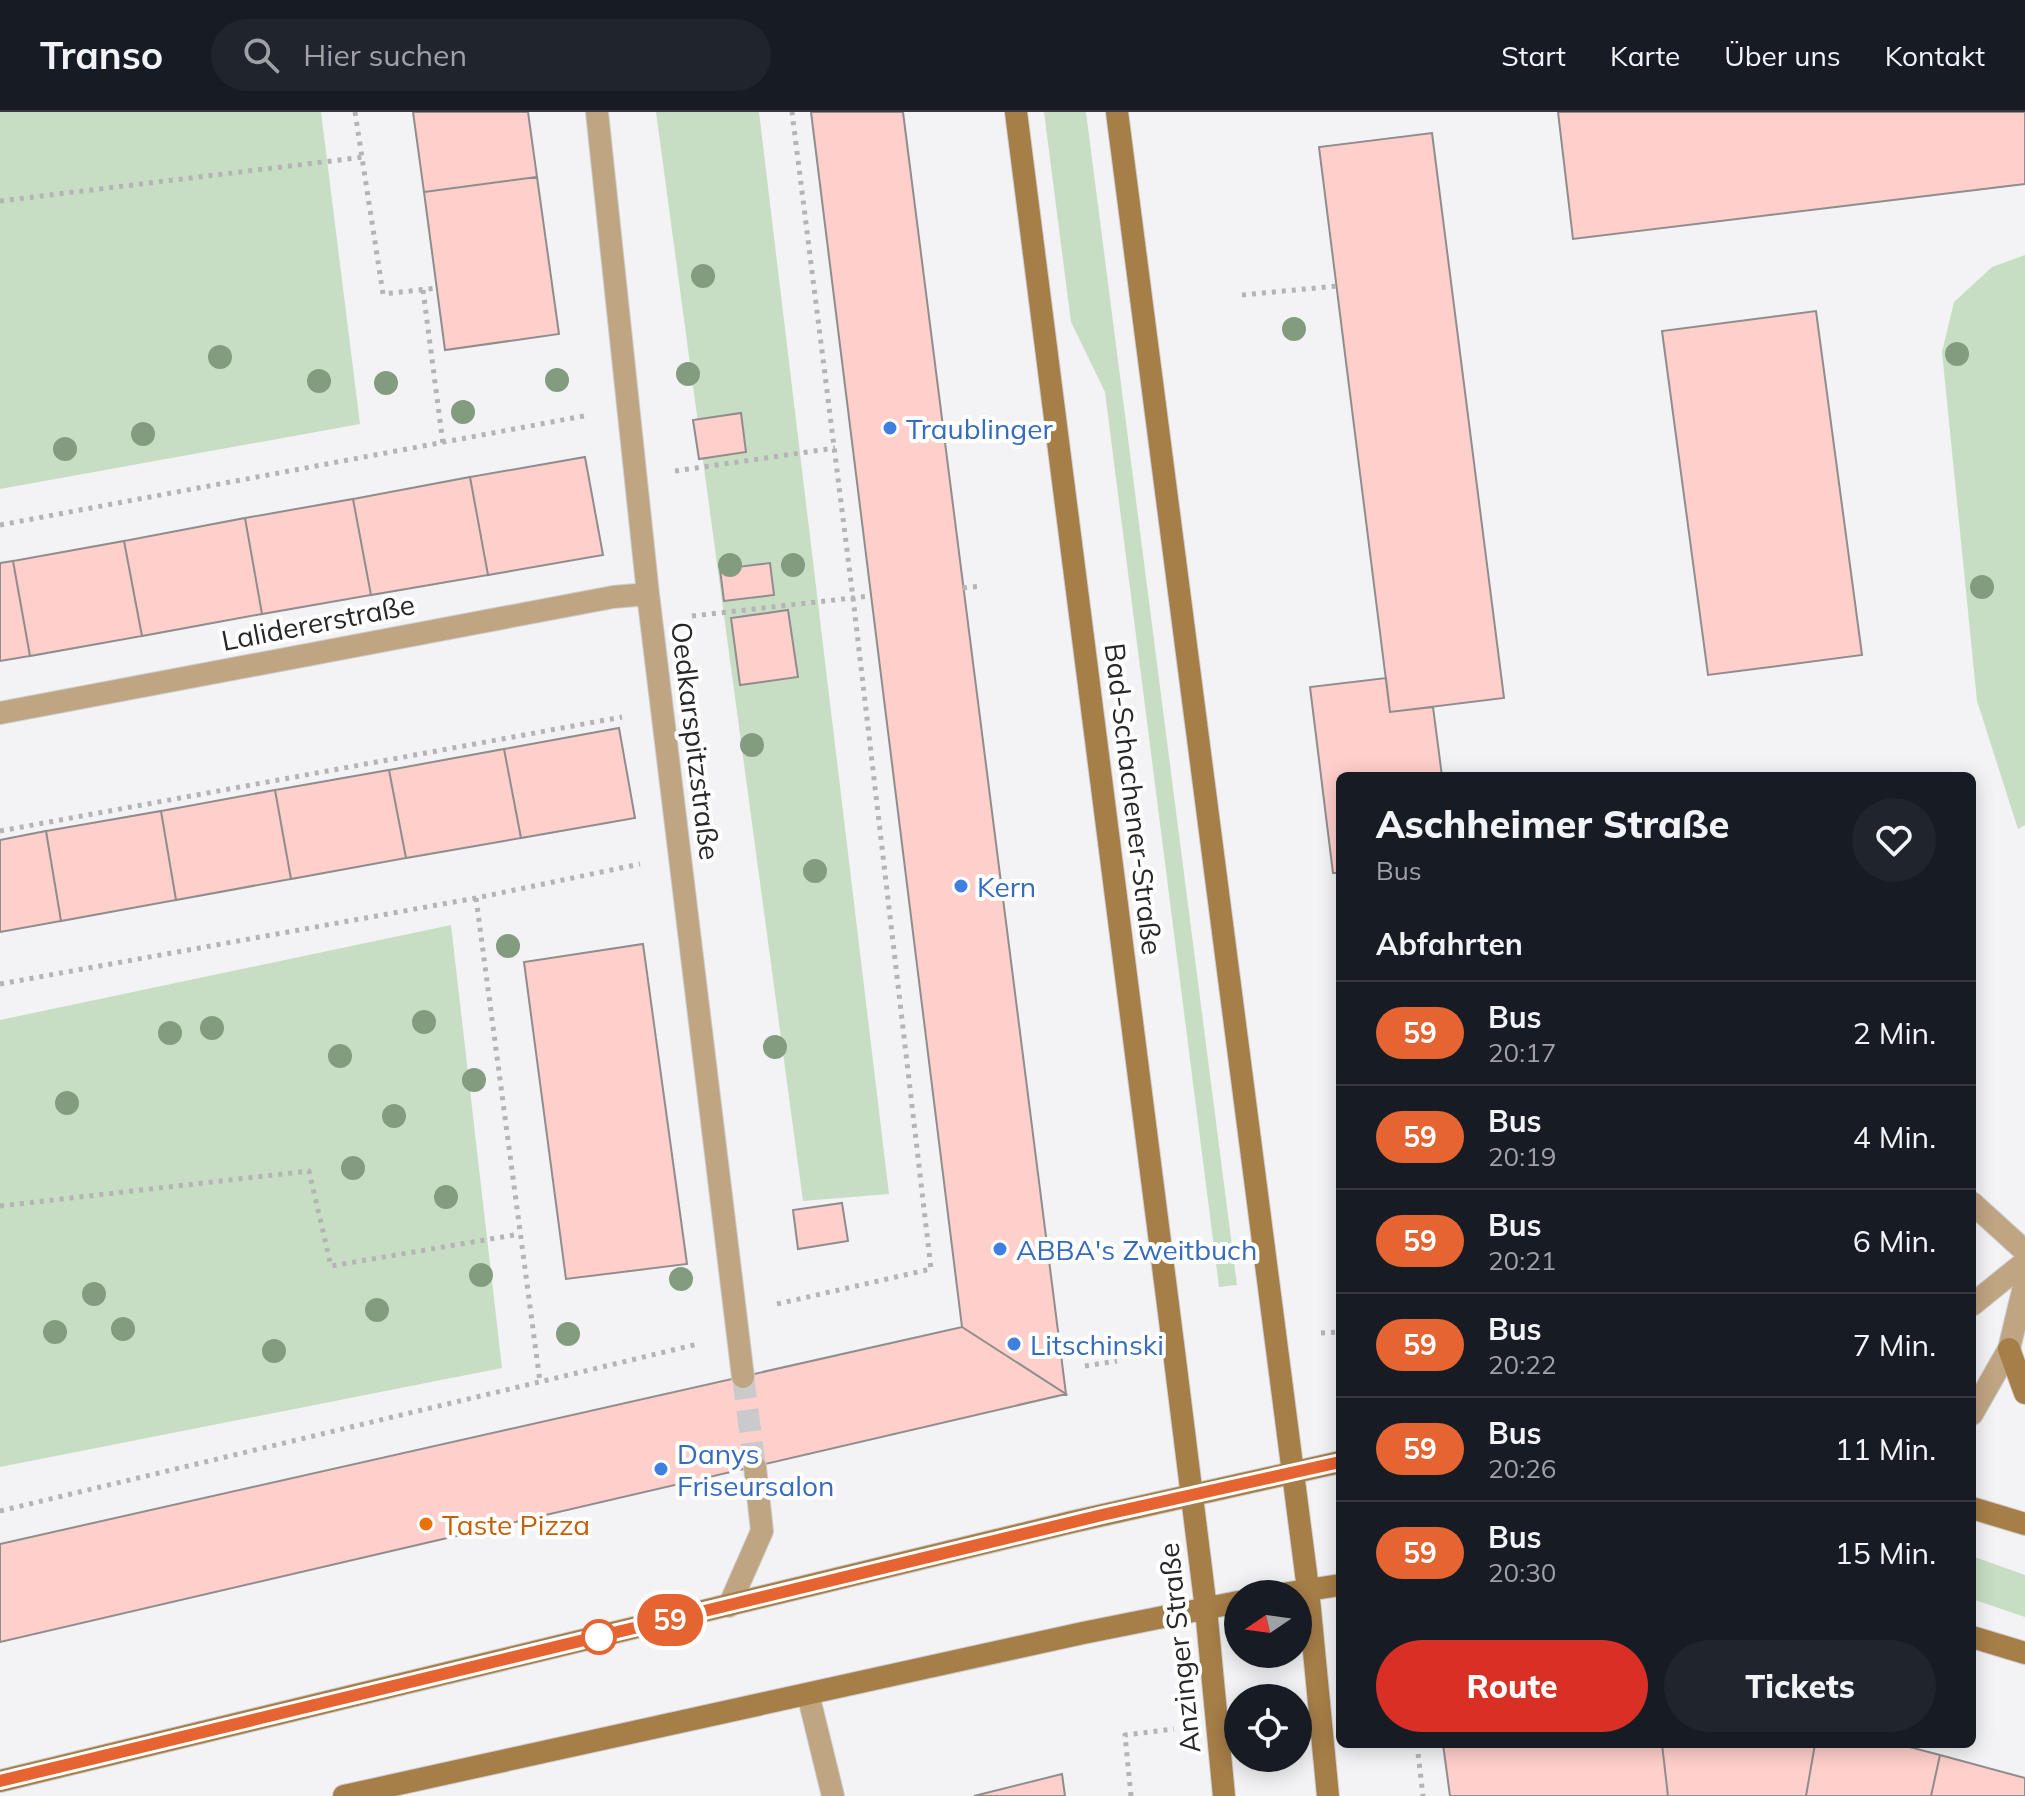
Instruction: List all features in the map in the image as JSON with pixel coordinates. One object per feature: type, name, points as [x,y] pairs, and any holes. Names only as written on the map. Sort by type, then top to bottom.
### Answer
[{"type":"main road","name":"Bad-Schachener-Straße","points":[[1016,112],[1192,1494]]},
{"type":"main road","points":[[1117,112],[1307,1580]]},
{"type":"main road","points":[[2009,1349],[2025,1393]]},
{"type":"main road","points":[[0,1781],[1192,1494],[1336,1463]]},
{"type":"main road","name":"Anzinger Straße","points":[[1192,1494],[1224,1796]]},
{"type":"main road","points":[[1976,1509],[2025,1524]]},
{"type":"main road","points":[[1312,1588],[1336,1586]]},
{"type":"main road","points":[[344,1796],[1083,1633],[1224,1605]]},
{"type":"main road","points":[[1312,1630],[1328,1796]]},
{"type":"main road","points":[[1976,1638],[2025,1653]]},
{"type":"street","name":"Oedkarspitzstraße","points":[[597,112],[648,594],[743,1377]]},
{"type":"street","name":"Lalidererstraße","points":[[0,713],[598,600],[648,594]]},
{"type":"street","points":[[1976,1207],[2025,1251]]},
{"type":"street","points":[[1976,1302],[2025,1262]]},
{"type":"street","points":[[1976,1407],[2009,1349],[2025,1282]]},
{"type":"street","points":[[729,1606],[762,1531],[755,1467]]},
{"type":"street","points":[[808,1694],[833,1796]]},
{"type":"path","points":[[355,112],[383,294],[437,288]]},
{"type":"path","points":[[0,1511],[540,1382],[931,1269],[835,448],[792,112]]},
{"type":"path","points":[[0,201],[364,157]]},
{"type":"path","points":[[1242,295],[1337,286]]},
{"type":"path","points":[[423,290],[443,444]]},
{"type":"path","points":[[0,525],[594,414]]},
{"type":"path","points":[[635,477],[835,448]]},
{"type":"path","points":[[963,588],[982,586]]},
{"type":"path","points":[[648,594],[692,616],[870,596]]},
{"type":"path","points":[[0,831],[630,715]]},
{"type":"path","points":[[0,984],[681,858]]},
{"type":"path","points":[[476,898],[540,1382]]},
{"type":"path","points":[[0,1206],[309,1171],[331,1266],[520,1234]]},
{"type":"path","points":[[1321,1333],[1336,1332]]},
{"type":"path","points":[[1085,1366],[1117,1361]]},
{"type":"path","points":[[1131,1796],[1125,1735],[1182,1728]]},
{"type":"path","points":[[1417,1748],[1423,1796]]},
{"type":"green space","points":[[0,112],[321,112],[360,424],[0,489]]},
{"type":"green space","points":[[656,112],[759,112],[889,1194],[803,1201]]},
{"type":"green space","points":[[1044,112],[1086,112],[1237,1285],[1219,1287],[1105,392],[1071,322]]},
{"type":"green space","points":[[2025,255],[2025,825],[2018,829],[1977,701],[1942,352],[1954,302],[1992,267]]},
{"type":"green space","points":[[451,925],[502,1368],[0,1467],[0,1020]]},
{"type":"green space","points":[[1976,1557],[2025,1575],[2025,1617],[1976,1600]]},
{"type":"building","points":[[413,112],[528,112],[537,177],[424,192]]},
{"type":"building","points":[[811,112],[903,112],[1066,1394],[962,1327]]},
{"type":"building","points":[[1558,112],[2025,112],[2025,184],[1573,239]]},
{"type":"building","points":[[1432,133],[1504,698],[1390,712],[1319,147]]},
{"type":"building","points":[[537,177],[559,334],[445,350],[424,192]]},
{"type":"building","points":[[1816,311],[1862,655],[1708,675],[1662,331]]},
{"type":"building","points":[[741,413],[746,452],[699,459],[693,420]]},
{"type":"building","points":[[585,457],[603,555],[488,575],[470,477]]},
{"type":"building","points":[[470,477],[488,575],[371,595],[353,499]]},
{"type":"building","points":[[353,499],[371,595],[262,614],[245,518]]},
{"type":"building","points":[[245,518],[262,614],[142,636],[124,541]]},
{"type":"building","points":[[124,541],[142,636],[30,656],[13,561]]},
{"type":"building","points":[[13,561],[30,656],[0,661],[0,563]]},
{"type":"building","points":[[770,563],[774,595],[724,601],[720,569]]},
{"type":"building","points":[[788,610],[798,677],[740,685],[731,618]]},
{"type":"building","points":[[1386,678],[1390,712],[1433,707],[1441,772],[1336,772],[1336,873],[1333,873],[1310,687]]},
{"type":"building","points":[[619,728],[635,818],[521,838],[504,749]]},
{"type":"building","points":[[504,749],[521,838],[406,858],[389,770]]},
{"type":"building","points":[[389,770],[406,858],[291,879],[275,790]]},
{"type":"building","points":[[275,790],[291,879],[176,900],[161,811]]},
{"type":"building","points":[[161,811],[176,900],[61,921],[46,831]]},
{"type":"building","points":[[46,831],[61,921],[0,932],[0,840]]},
{"type":"building","points":[[643,944],[687,1264],[566,1279],[524,962]]},
{"type":"building","points":[[842,1203],[848,1241],[798,1249],[793,1210]]},
{"type":"building","points":[[962,1327],[1066,1394],[0,1642],[0,1544]]},
{"type":"building","points":[[1444,1748],[1662,1748],[1668,1796],[1450,1796]]},
{"type":"building","points":[[1662,1748],[1814,1748],[1806,1796],[1668,1796]]},
{"type":"building","points":[[1814,1748],[1913,1748],[1940,1755],[1931,1796],[1806,1796]]},
{"type":"building","points":[[1940,1755],[2025,1778],[2025,1796],[1931,1796]]},
{"type":"building","points":[[1062,1774],[1065,1796],[974,1796]]},
{"type":"tunnel","points":[[743,1377],[755,1467]]},
{"type":"bus line","name":"59","points":[[0,1781],[1102,1515],[1336,1463]]},
{"type":"place","name":"Traublinger","points":[[890,428]]},
{"type":"place","name":"Kern","points":[[961,886]]},
{"type":"place","name":"ABBA's Zweitbuch","points":[[1000,1249]]},
{"type":"place","name":"Litschinski","points":[[1014,1344]]},
{"type":"place","name":"Danys Friseursalon","points":[[661,1469]]},
{"type":"place","name":"Taste Pizza","points":[[426,1524]]}]
